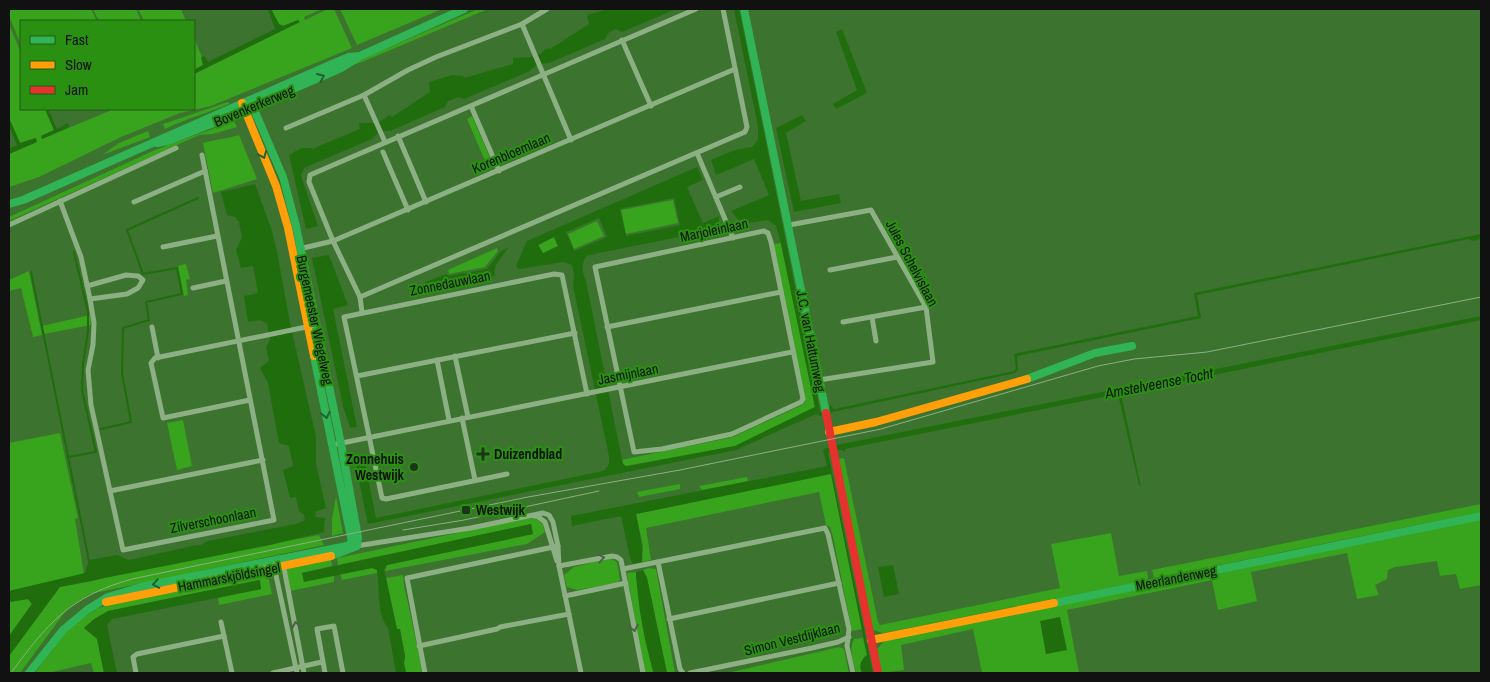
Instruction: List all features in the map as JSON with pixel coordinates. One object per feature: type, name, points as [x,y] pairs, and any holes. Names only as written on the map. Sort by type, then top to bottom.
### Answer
[{"type":"street","name":"Bovenkerkerweg","points":[[9,204],[23,200],[143,146],[341,68],[360,56],[464,9]]},
{"type":"street","points":[[286,128],[364,95],[408,70],[436,57],[522,24],[547,9]]},
{"type":"street","points":[[362,312],[360,297],[333,242],[309,182],[310,175],[696,9]]},
{"type":"street","points":[[360,297],[698,153],[747,130],[723,9]]},
{"type":"street","name":"J.C. van Hattumweg","points":[[744,9],[878,673]]},
{"type":"street","points":[[522,24],[571,140]]},
{"type":"street","points":[[622,40],[651,106]]},
{"type":"street","name":"Korenbloemlaan","points":[[297,249],[333,242],[735,69]]},
{"type":"street","points":[[364,95],[385,142]]},
{"type":"street","name":"Burgemeester Wiegelweg","points":[[247,105],[284,182],[337,444],[354,544]]},
{"type":"street","name":"Burgemeester Wiegelweg","points":[[247,105],[292,227]]},
{"type":"street","points":[[471,106],[499,171]]},
{"type":"street","points":[[398,136],[426,202]]},
{"type":"street","points":[[9,224],[176,148]]},
{"type":"street","points":[[383,152],[408,210]]},
{"type":"street","points":[[698,153],[733,238]]},
{"type":"street","name":"Zilverschoonlaan","points":[[60,201],[81,257],[88,286],[94,323],[93,345],[88,370],[91,405],[123,550],[274,520],[202,155]]},
{"type":"street","points":[[134,202],[205,171]]},
{"type":"street","points":[[276,186],[284,182]]},
{"type":"street","points":[[716,197],[740,187]]},
{"type":"street","name":"Bovenkerkerweg","points":[[9,211],[23,200]]},
{"type":"street","name":"Jules Schelvislaan","points":[[789,225],[871,210],[926,308],[933,362],[819,380]]},
{"type":"street","name":"Marjoleinlaan","points":[[764,231],[768,233],[803,398],[801,402],[732,434],[662,449],[634,452],[595,267],[733,238],[764,231]]},
{"type":"street","points":[[162,247],[217,236]]},
{"type":"street","points":[[830,270],[897,257]]},
{"type":"street","name":"Zonnedauwlaan","points":[[475,480],[386,499],[382,498],[344,317],[554,274],[562,274],[590,393]]},
{"type":"street","points":[[88,286],[126,275],[138,276],[143,280],[138,288],[127,294],[90,299]]},
{"type":"street","points":[[193,288],[226,281]]},
{"type":"street","points":[[607,327],[781,292]]},
{"type":"street","points":[[843,322],[926,308]]},
{"type":"street","points":[[872,317],[876,341]]},
{"type":"street","points":[[250,400],[163,418],[151,363],[152,360],[293,328],[312,326]]},
{"type":"street","points":[[152,327],[158,358]]},
{"type":"street","points":[[357,376],[575,333]]},
{"type":"street","points":[[829,432],[876,422],[992,390],[1095,353],[1132,346]]},
{"type":"street","name":"Jasmijnlaan","points":[[337,444],[792,352]]},
{"type":"street","points":[[455,356],[475,480],[507,474]]},
{"type":"street","points":[[437,360],[449,420]]},
{"type":"street","points":[[110,491],[263,460]]},
{"type":"street","points":[[354,544],[471,528],[528,515],[543,513],[549,515],[553,522],[558,546],[559,566],[580,673]]},
{"type":"street","points":[[528,515],[537,516],[545,522],[551,547],[559,566]]},
{"type":"street","name":"Meerlandenweg","points":[[871,640],[1481,516]]},
{"type":"street","name":"Simon Vestdijklaan","points":[[658,562],[825,528],[828,534],[850,629],[848,637],[838,642],[812,648],[690,673]]},
{"type":"street","name":"Hammarskjöldsingel","points":[[29,673],[63,630],[80,615],[100,604],[108,597],[144,586],[273,564],[354,544]]},
{"type":"street","points":[[425,673],[407,578],[558,546]]},
{"type":"street","points":[[559,566],[612,556],[621,560],[643,673]]},
{"type":"street","points":[[282,562],[304,673]]},
{"type":"street","points":[[623,569],[658,562],[680,669],[683,673]]},
{"type":"street","points":[[273,564],[296,671]]},
{"type":"street","points":[[565,596],[626,582]]},
{"type":"street","points":[[669,618],[840,583]]},
{"type":"street","points":[[419,646],[497,630],[500,627],[569,614]]},
{"type":"street","points":[[221,622],[232,673]]},
{"type":"street","points":[[325,673],[317,629],[334,626],[343,673]]},
{"type":"street","points":[[136,673],[133,657],[137,654],[224,636]]},
{"type":"street","points":[[848,637],[847,646],[853,673]]},
{"type":"street","points":[[273,673],[296,671],[303,666],[322,662]]},
{"type":"shaded area","points":[[9,9],[91,9],[96,20],[20,20],[20,43],[9,16]]},
{"type":"shaded area","points":[[93,9],[136,9],[141,20],[98,20]]},
{"type":"shaded area","points":[[138,9],[181,9],[186,20],[144,20]]},
{"type":"shaded area","points":[[271,9],[322,9],[304,17],[305,20],[328,9],[334,9],[352,48],[211,106],[195,110],[195,74],[299,22],[298,20],[283,26],[279,24]]},
{"type":"shaded area","points":[[340,9],[442,9],[357,45]]},
{"type":"shaded area","points":[[478,9],[488,9],[350,66],[369,56]]},
{"type":"shaded area","points":[[9,24],[20,51],[20,110],[45,110],[54,130],[42,136],[42,139],[112,110],[193,110],[180,113],[121,137],[39,177],[9,187],[9,154],[36,142],[35,138],[20,143],[9,118]]},
{"type":"shaded area","points":[[195,40],[202,57],[203,65],[195,69]]},
{"type":"shaded area","points":[[228,102],[229,104],[165,129],[163,124]]},
{"type":"shaded area","points":[[472,116],[491,160],[486,163],[467,119]]},
{"type":"shaded area","points":[[234,121],[237,127],[213,134],[199,135],[9,221],[9,217],[155,150]]},
{"type":"shaded area","points":[[148,131],[150,137],[102,155],[119,143]]},
{"type":"shaded area","points":[[239,135],[257,179],[213,193],[203,143]]},
{"type":"shaded area","points":[[673,200],[678,223],[626,234],[621,210]]},
{"type":"shaded area","points":[[597,221],[604,236],[574,249],[568,234]]},
{"type":"shaded area","points":[[554,237],[558,246],[542,254],[538,245]]},
{"type":"shaded area","points":[[781,243],[815,407],[735,446],[625,466],[621,460],[733,437],[805,402],[773,244]]},
{"type":"shaded area","points":[[497,248],[498,251],[485,267],[449,274],[448,270]]},
{"type":"shaded area","points":[[186,264],[190,279],[186,280],[188,295],[184,296],[178,266]]},
{"type":"shaded area","points":[[29,271],[42,335],[33,337],[21,288],[9,291],[9,280]]},
{"type":"shaded area","points":[[90,315],[91,325],[44,334],[42,326]]},
{"type":"shaded area","points":[[183,420],[192,466],[177,470],[167,423]]},
{"type":"shaded area","points":[[60,433],[78,518],[75,519],[84,574],[9,591],[9,443]]},
{"type":"shaded area","points":[[844,458],[880,625],[1060,588],[1051,544],[1111,533],[1119,576],[1147,571],[1148,580],[889,632],[883,633],[873,630],[837,459]]},
{"type":"shaded area","points":[[831,473],[862,629],[852,631],[833,537],[830,527],[826,525],[819,492],[646,528],[651,560],[642,562],[643,546],[636,514]]},
{"type":"shaded area","points":[[747,477],[748,481],[702,490],[699,486]]},
{"type":"shaded area","points":[[680,484],[680,489],[639,497],[637,492]]},
{"type":"shaded area","points":[[336,496],[343,533],[332,536],[332,520]]},
{"type":"shaded area","points":[[1481,504],[1481,512],[1154,578],[1152,570]]},
{"type":"shaded area","points":[[535,518],[543,524],[545,532],[527,544],[385,571],[387,565],[533,534],[531,524],[338,565],[337,558]]},
{"type":"shaded area","points":[[1481,519],[1481,585],[1460,589],[1456,574],[1440,576],[1437,561],[1395,567],[1388,570],[1387,579],[1375,585],[1379,595],[1357,599],[1347,553],[1251,572],[1257,601],[1218,610],[1212,580],[1067,610],[1079,673],[982,673],[973,629],[901,645],[904,670],[881,673],[877,649],[885,640]]},
{"type":"shaded area","points":[[319,535],[324,545],[90,594],[65,612],[20,673],[9,673],[9,656],[59,587],[93,581],[137,568]]},
{"type":"shaded area","points":[[610,558],[617,562],[620,580],[617,583],[577,590],[567,587],[564,575],[574,567]]},
{"type":"shaded area","points":[[331,559],[332,566],[302,573],[304,581],[334,575],[334,582],[290,591],[286,567]]},
{"type":"shaded area","points":[[372,568],[377,570],[377,573],[342,580],[340,574]]},
{"type":"shaded area","points":[[649,568],[656,569],[675,673],[667,673],[647,578],[643,570]]},
{"type":"shaded area","points":[[636,572],[640,612],[653,673],[645,673],[629,587],[627,573]]},
{"type":"shaded area","points":[[268,575],[272,594],[219,605],[218,598],[261,589],[259,580],[108,611],[97,639],[104,673],[94,673],[91,663],[48,673],[35,673],[64,633],[98,608],[122,601]]},
{"type":"shaded area","points":[[403,575],[423,673],[406,673],[400,630],[397,629],[386,578]]},
{"type":"shaded area","points":[[28,599],[32,604],[9,636],[9,602]]},
{"type":"shaded area","points":[[863,638],[867,655],[864,657],[860,668],[862,673],[856,673],[852,656],[852,643],[854,639]]},
{"type":"shaded area","points":[[839,647],[844,649],[849,673],[727,673]]},
{"type":"water","points":[[268,9],[271,9],[279,24],[283,26],[298,20],[300,22],[195,74],[195,69],[203,65],[201,57],[205,56],[208,62],[275,29]]},
{"type":"water","points":[[608,9],[676,9],[622,32],[616,29],[608,33],[605,39],[549,63],[538,65],[530,71],[464,99],[459,97],[448,101],[445,107],[390,131],[380,133],[372,139],[304,168],[301,176],[318,226],[306,229],[289,155],[301,148],[312,149],[360,129],[359,123],[377,123],[390,115],[392,117],[430,92],[429,82],[453,75],[463,76],[464,78],[513,64],[513,58],[531,57],[543,52],[545,49],[550,49],[589,24],[587,15]]},
{"type":"water","points":[[734,9],[739,9],[820,411],[823,414],[821,416],[816,414],[736,450],[368,524],[355,461],[364,458],[376,518],[603,471],[607,468],[609,456],[573,286],[572,265],[563,262],[520,269],[516,266],[527,241],[697,167],[703,180],[687,187],[703,223],[719,216],[719,229],[586,256],[583,263],[583,271],[623,464],[629,466],[735,446],[815,407],[776,226],[768,220],[742,224],[731,211],[769,195],[754,159],[716,175],[711,160],[735,150],[752,147],[758,140],[758,127]],"holes":[[[674,198],[680,225],[626,236],[620,209]],[[599,218],[607,237],[574,251],[566,232]],[[554,237],[558,246],[543,253],[538,245]]]},
{"type":"water","points":[[842,29],[867,93],[836,109],[833,104],[857,90],[836,32]]},
{"type":"water","points":[[45,110],[48,110],[57,129],[68,123],[69,127],[42,139],[41,136],[54,130]]},
{"type":"water","points":[[802,115],[806,121],[786,133],[801,201],[839,194],[841,203],[794,212],[776,128]]},
{"type":"water","points":[[9,118],[20,143],[36,138],[37,142],[9,154],[9,149],[17,145],[9,126]]},
{"type":"water","points":[[255,184],[272,231],[290,323],[316,437],[316,464],[326,508],[315,512],[316,517],[325,518],[324,532],[270,545],[60,587],[9,656],[9,636],[32,604],[28,599],[9,602],[9,591],[85,573],[89,560],[117,555],[129,560],[201,545],[208,541],[296,524],[305,520],[304,515],[299,511],[296,497],[290,498],[283,470],[293,466],[289,446],[279,443],[268,383],[260,368],[269,361],[266,347],[270,340],[267,324],[261,320],[248,322],[244,296],[258,293],[253,266],[241,268],[236,250],[242,237],[239,222],[235,217],[227,215],[221,192]]},
{"type":"water","points":[[1481,234],[1481,239],[1472,241],[1469,239],[1197,295],[1201,318],[1017,356],[1018,370],[1015,373],[828,413],[830,405],[834,409],[1014,371],[1016,368],[1014,354],[1198,316],[1194,293]]},
{"type":"water","points":[[509,247],[495,268],[495,276],[427,289],[425,287],[413,291],[413,289],[424,285],[425,282],[447,274],[448,276],[487,269],[501,251]]},
{"type":"water","points":[[329,255],[348,305],[333,309],[357,427],[350,428],[343,406],[312,258]]},
{"type":"water","name":"Amstelveense Tocht","points":[[1481,316],[1481,320],[1121,394],[1141,487],[1118,394],[845,449],[845,452],[835,450],[834,447],[837,445]]},
{"type":"water","points":[[829,448],[830,452],[828,453],[873,673],[862,673],[861,663],[867,655],[831,474],[636,514],[642,562],[633,564],[621,516],[572,526],[571,516],[827,466],[823,450]]},
{"type":"water","points":[[531,524],[533,534],[387,565],[384,569],[397,629],[400,629],[406,673],[396,673],[388,628],[380,608],[377,570],[372,568],[304,582],[302,573]]},
{"type":"water","points":[[893,565],[899,594],[884,597],[878,567]]},
{"type":"water","points":[[643,570],[647,578],[667,673],[654,673],[647,649],[640,613],[636,576],[636,572]]},
{"type":"water","points":[[260,580],[261,589],[112,619],[107,625],[117,673],[104,673],[97,639],[84,628],[94,619],[108,611]]},
{"type":"water","points":[[1060,617],[1067,650],[1046,654],[1040,621]]},
{"type":"waterway","points":[[101,429],[131,422],[122,373],[123,328],[149,320],[146,302],[182,294],[177,268],[143,274],[127,230],[198,198]]},
{"type":"waterway","points":[[68,457],[96,452],[82,390],[88,312],[74,252]]},
{"type":"waterway","points":[[31,272],[89,561]]},
{"type":"tram line","points":[[11,673],[36,640],[76,603],[110,586],[132,579],[528,497],[680,470],[881,429],[1098,366],[1134,359],[1207,352],[1481,297]]},
{"type":"tram line","points":[[403,530],[464,520],[599,491]]},
{"type":"traffic: fast","points":[[157,143],[168,141],[216,122],[323,76],[341,68],[360,56],[464,9]]},
{"type":"traffic: fast","points":[[744,9],[826,413]]},
{"type":"traffic: fast","points":[[9,204],[23,200],[332,64],[349,57],[360,56]]},
{"type":"traffic: fast","points":[[250,100],[283,177],[296,226],[341,444],[358,537],[357,546],[331,556]]},
{"type":"traffic: fast","points":[[1027,379],[1095,353],[1132,346]]},
{"type":"traffic: fast","points":[[29,673],[63,630],[87,610],[108,597],[144,586],[347,546],[352,542],[314,356]]},
{"type":"traffic: fast","points":[[1054,603],[1481,516]]},
{"type":"traffic: slow","points":[[242,103],[276,186],[288,228],[314,356]]},
{"type":"traffic: slow","points":[[829,432],[876,422],[1027,379]]},
{"type":"traffic: slow","points":[[106,602],[331,556]]},
{"type":"traffic: slow","points":[[871,640],[1054,603]]},
{"type":"traffic: jam","points":[[826,413],[878,673]]},
{"type":"place","name":"Duizendblad","points":[[483,454]]},
{"type":"place","name":"Zonnehuis Westwijk","points":[[414,467]]},
{"type":"place","name":"Westwijk","points":[[466,510]]}]
